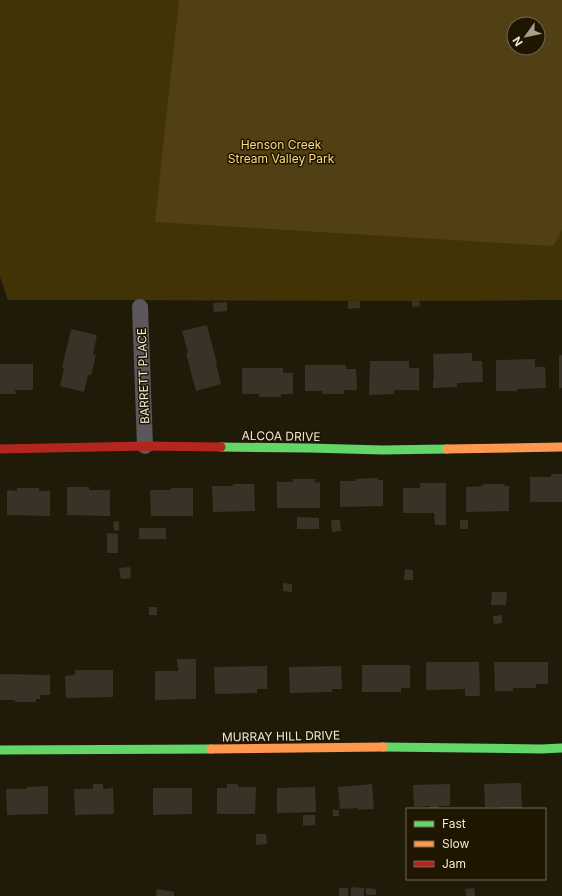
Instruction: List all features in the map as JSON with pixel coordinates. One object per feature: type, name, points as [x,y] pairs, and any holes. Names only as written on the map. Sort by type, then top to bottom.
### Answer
[{"type":"street","name":"BARRETT PLACE","points":[[140,307],[146,446]]},
{"type":"street","name":"ALCOA DRIVE","points":[[0,449],[146,446],[191,448],[316,448],[383,450],[562,447]]},
{"type":"street","name":"MURRAY HILL DRIVE","points":[[0,750],[410,747],[562,748]]},
{"type":"green space","name":"Henson Creek Stream Valley Park","points":[[0,0],[562,0],[562,300],[8,300],[0,277]]},
{"type":"green space","points":[[179,0],[562,0],[562,230],[553,246],[155,222]]},
{"type":"building","points":[[419,299],[420,306],[412,307],[412,300]]},
{"type":"building","points":[[348,301],[360,301],[360,308],[348,309]]},
{"type":"building","points":[[227,302],[227,311],[214,312],[213,303]]},
{"type":"building","points":[[207,325],[221,384],[196,391],[182,331]]},
{"type":"building","points":[[71,329],[97,335],[93,354],[96,355],[91,375],[88,375],[84,392],[60,386],[64,369],[62,368]]},
{"type":"building","points":[[472,353],[472,361],[482,361],[483,382],[457,383],[457,387],[433,388],[433,354]]},
{"type":"building","points":[[559,355],[562,355],[562,388],[559,388]]},
{"type":"building","points":[[535,359],[535,367],[545,367],[546,388],[517,389],[517,391],[496,391],[496,360]]},
{"type":"building","points":[[370,361],[409,361],[409,368],[419,368],[419,390],[394,390],[394,394],[369,395]]},
{"type":"building","points":[[0,364],[33,364],[33,390],[15,390],[16,394],[0,394]]},
{"type":"building","points":[[305,365],[346,365],[346,369],[356,369],[357,390],[344,390],[344,394],[322,394],[322,391],[305,391]]},
{"type":"building","points":[[242,368],[283,368],[283,373],[293,373],[293,394],[281,394],[281,397],[259,397],[259,394],[242,394]]},
{"type":"building","points":[[551,474],[562,474],[562,502],[530,502],[530,477],[551,477]]},
{"type":"building","points":[[378,478],[378,480],[383,480],[383,506],[340,507],[340,481],[356,481],[356,479]]},
{"type":"building","points":[[293,479],[315,479],[315,483],[320,482],[320,508],[277,508],[277,482],[293,482]]},
{"type":"building","points":[[420,483],[446,483],[446,525],[435,525],[434,513],[403,513],[403,488],[420,488]]},
{"type":"building","points":[[233,484],[254,484],[255,511],[213,512],[212,486],[233,486]]},
{"type":"building","points":[[483,484],[504,484],[505,486],[509,486],[509,511],[466,512],[466,487],[483,486]]},
{"type":"building","points":[[67,487],[89,487],[89,490],[110,490],[110,516],[67,515]]},
{"type":"building","points":[[17,488],[39,488],[39,491],[50,491],[50,516],[7,515],[7,490],[17,491]]},
{"type":"building","points":[[171,488],[193,488],[193,516],[151,516],[150,490],[171,490]]},
{"type":"building","points":[[297,517],[319,518],[319,529],[297,529]]},
{"type":"building","points":[[331,520],[340,520],[341,531],[332,532]]},
{"type":"building","points":[[460,520],[468,520],[468,529],[460,529]]},
{"type":"building","points":[[119,521],[119,530],[114,531],[113,522]]},
{"type":"building","points":[[139,528],[166,528],[166,539],[139,539]]},
{"type":"building","points":[[107,533],[118,534],[118,553],[107,553]]},
{"type":"building","points":[[130,567],[131,578],[121,579],[119,568]]},
{"type":"building","points":[[405,569],[413,570],[413,580],[404,580]]},
{"type":"building","points":[[283,583],[292,584],[292,592],[283,591]]},
{"type":"building","points":[[492,592],[507,592],[506,605],[491,605]]},
{"type":"building","points":[[149,607],[157,607],[157,615],[149,615]]},
{"type":"building","points":[[502,615],[502,623],[494,624],[493,616]]},
{"type":"building","points":[[177,659],[196,659],[196,699],[155,700],[155,671],[178,671]]},
{"type":"building","points":[[426,662],[479,662],[480,696],[465,696],[465,689],[426,690]]},
{"type":"building","points":[[494,662],[548,662],[548,684],[536,684],[536,688],[513,688],[513,691],[495,691]]},
{"type":"building","points":[[362,665],[410,665],[410,688],[401,688],[401,692],[362,692]]},
{"type":"building","points":[[267,666],[267,689],[257,689],[257,693],[215,694],[214,667]]},
{"type":"building","points":[[341,666],[342,689],[332,689],[332,692],[290,693],[289,667]]},
{"type":"building","points":[[75,670],[113,670],[113,697],[66,698],[65,676],[75,675]]},
{"type":"building","points":[[0,674],[50,675],[50,695],[40,695],[40,699],[36,699],[36,702],[0,700]]},
{"type":"building","points":[[521,783],[522,808],[485,807],[484,784]]},
{"type":"building","points":[[93,784],[103,784],[103,789],[113,788],[114,814],[75,815],[74,789],[93,789]]},
{"type":"building","points":[[227,784],[238,784],[238,787],[256,787],[255,814],[217,814],[217,788],[227,788]]},
{"type":"building","points":[[372,784],[374,809],[340,809],[338,787]]},
{"type":"building","points":[[450,784],[450,806],[439,806],[439,808],[430,808],[430,806],[414,807],[413,785]]},
{"type":"building","points":[[48,786],[48,814],[7,815],[6,789],[27,789],[27,787]]},
{"type":"building","points":[[315,787],[316,812],[277,813],[277,788]]},
{"type":"building","points":[[153,788],[192,788],[192,814],[153,815]]},
{"type":"building","points":[[333,810],[339,810],[339,816],[333,816]]},
{"type":"building","points":[[303,815],[315,815],[315,825],[303,826]]},
{"type":"building","points":[[256,834],[266,834],[267,844],[256,845]]},
{"type":"building","points":[[351,887],[364,888],[364,896],[351,896]]},
{"type":"building","points":[[339,888],[348,888],[348,896],[339,896]]},
{"type":"building","points":[[366,888],[376,889],[376,895],[366,895]]},
{"type":"building","points":[[474,888],[475,896],[466,896],[465,889]]},
{"type":"building","points":[[157,889],[174,892],[174,896],[156,896]]},
{"type":"traffic: fast","points":[[221,447],[383,450],[447,449]]},
{"type":"traffic: fast","points":[[383,747],[562,748]]},
{"type":"traffic: fast","points":[[0,750],[211,749]]},
{"type":"traffic: slow","points":[[447,449],[562,447]]},
{"type":"traffic: slow","points":[[211,749],[383,747]]},
{"type":"traffic: jam","points":[[0,449],[145,446],[221,447]]}]
